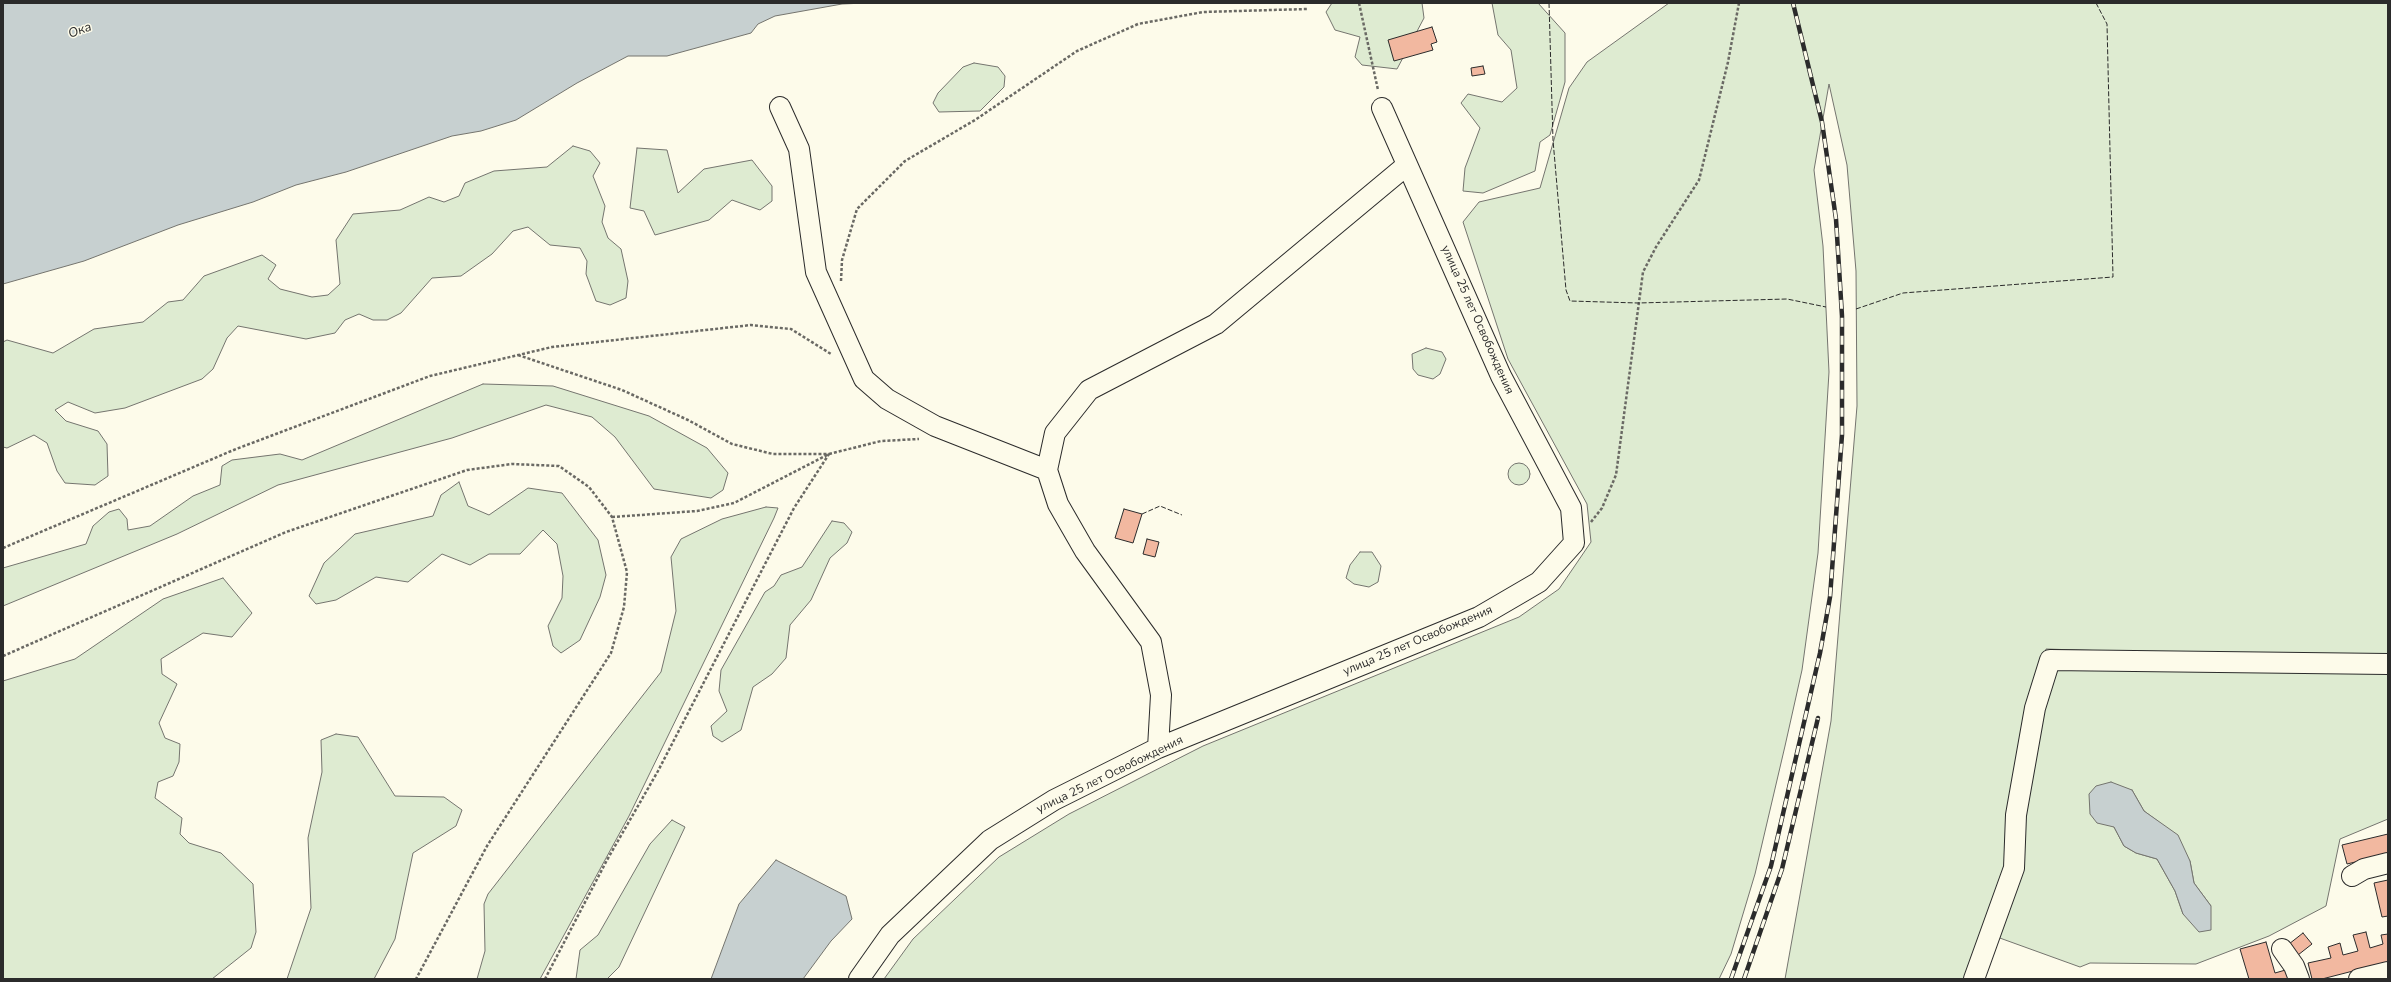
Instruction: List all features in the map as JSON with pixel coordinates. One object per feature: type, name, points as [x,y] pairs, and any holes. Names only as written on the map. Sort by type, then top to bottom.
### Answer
[{"type":"street","points":[[780,107],[799,149],[816,272],[864,379],[887,399],[934,426],[1047,470]]},
{"type":"street","name":"улица 25 лет Освобождения","points":[[859,979],[890,934],[990,840],[1054,800],[1158,748],[1479,617],[1539,582],[1574,543],[1571,508],[1501,376],[1382,108]]},
{"type":"street","points":[[1158,748],[1161,695],[1151,642],[1085,551],[1058,504],[1047,470],[1056,433],[1089,390],[1216,324],[1407,165]]},
{"type":"street","points":[[1974,979],[2014,868],[2016,814],[2035,708],[2050,660],[2388,664]]},
{"type":"street","points":[[2352,876],[2364,869],[2388,863]]},
{"type":"street","points":[[2282,949],[2294,966],[2299,979]]},
{"type":"street","points":[[2359,979],[2388,972]]},
{"type":"path","points":[[1359,3],[1382,108]]},
{"type":"path","points":[[1574,543],[1602,508],[1616,475],[1629,368],[1643,272],[1656,247],[1699,180],[1728,62],[1739,3]]},
{"type":"path","points":[[841,283],[842,260],[857,209],[905,161],[975,120],[1077,51],[1138,24],[1203,12],[1308,9]]},
{"type":"path","points":[[3,548],[236,449],[430,376],[552,347],[751,325],[791,329],[832,355]]},
{"type":"path","points":[[518,355],[622,390],[688,420],[732,444],[773,454],[829,454]]},
{"type":"path","points":[[612,516],[697,511],[734,503],[829,454],[881,441],[926,439]]},
{"type":"path","points":[[545,979],[607,860],[662,764],[794,508],[829,454]]},
{"type":"path","points":[[3,656],[286,532],[467,470],[512,464],[559,466],[589,487],[612,516],[627,572],[624,607],[611,653],[487,846],[416,979]]},
{"type":"green space","points":[[1332,3],[1422,3],[1424,18],[1397,69],[1362,65],[1355,57],[1360,37],[1335,30],[1326,12]]},
{"type":"green space","points":[[1492,3],[1538,3],[1565,33],[1565,82],[1550,135],[1540,142],[1535,171],[1483,193],[1463,191],[1465,168],[1480,128],[1461,103],[1468,94],[1502,102],[1517,88],[1511,50],[1498,35]]},
{"type":"green space","points":[[1669,3],[2388,3],[2388,660],[2046,649],[2030,707],[2010,868],[1970,979],[1785,979],[1831,721],[1857,406],[1856,271],[1847,165],[1829,84],[1814,170],[1823,246],[1829,372],[1818,553],[1802,670],[1785,746],[1755,874],[1731,954],[1719,979],[884,979],[913,939],[999,857],[1069,814],[1203,746],[1519,617],[1559,589],[1591,542],[1587,504],[1508,359],[1463,222],[1479,202],[1540,188],[1569,88],[1587,62]]},
{"type":"green space","points":[[974,63],[998,67],[1005,76],[1004,87],[980,111],[939,112],[933,103],[938,93],[963,67]]},
{"type":"green space","points":[[573,146],[590,151],[600,163],[593,176],[605,206],[602,222],[608,238],[621,249],[628,281],[626,298],[610,305],[596,301],[586,274],[587,261],[580,248],[550,245],[528,227],[513,231],[492,254],[461,276],[432,278],[401,313],[387,320],[373,320],[359,314],[345,320],[335,333],[306,339],[238,326],[227,338],[213,369],[202,379],[125,408],[95,413],[68,402],[55,410],[66,421],[98,431],[107,444],[108,476],[95,485],[65,483],[57,471],[47,443],[34,435],[7,448],[3,447],[3,342],[7,340],[53,353],[94,329],[143,322],[168,302],[183,300],[204,276],[262,255],[276,265],[268,279],[280,289],[312,297],[328,295],[340,284],[336,240],[353,214],[400,210],[429,197],[444,202],[459,196],[465,183],[494,171],[547,167]]},
{"type":"green space","points":[[637,148],[667,150],[678,193],[704,169],[752,160],[772,186],[772,201],[760,210],[732,200],[709,220],[655,235],[644,211],[630,208]]},
{"type":"green space","points":[[1426,348],[1442,352],[1446,359],[1440,374],[1433,379],[1418,375],[1413,369],[1412,354]]},
{"type":"green space","points":[[483,384],[553,386],[649,416],[707,448],[728,473],[723,490],[711,498],[654,489],[615,437],[592,417],[546,405],[452,438],[278,485],[177,534],[3,606],[3,568],[86,544],[93,526],[109,512],[119,509],[127,519],[128,530],[150,526],[193,496],[220,485],[222,466],[232,460],[280,454],[302,460]]},
{"type":"green space","points":[[1519,463],[1527,466],[1530,474],[1527,482],[1519,485],[1511,482],[1508,474],[1511,466]]},
{"type":"green space","points":[[459,482],[468,506],[489,515],[528,488],[562,493],[598,540],[606,575],[600,597],[580,640],[561,653],[553,646],[548,626],[562,598],[563,576],[557,544],[543,530],[520,554],[489,554],[470,565],[442,554],[408,582],[376,577],[336,600],[316,604],[309,596],[324,563],[355,534],[433,516],[441,495]]},
{"type":"green space","points":[[766,507],[778,508],[629,816],[540,979],[477,979],[485,951],[484,904],[488,894],[661,672],[676,611],[671,557],[681,539],[722,519]]},
{"type":"green space","points":[[832,521],[844,523],[852,532],[847,543],[830,558],[811,600],[790,625],[786,658],[772,674],[753,687],[741,730],[722,742],[713,736],[711,726],[727,711],[719,691],[721,670],[765,592],[774,586],[781,575],[802,567]]},
{"type":"green space","points":[[1360,552],[1372,552],[1381,566],[1378,582],[1369,587],[1354,584],[1346,578],[1350,565]]},
{"type":"green space","points":[[223,578],[252,613],[232,637],[203,633],[161,659],[162,674],[177,684],[159,723],[165,738],[180,744],[179,762],[173,776],[158,782],[155,798],[182,818],[180,834],[189,843],[221,853],[253,884],[256,932],[251,948],[212,979],[3,979],[3,681],[75,659],[163,599]]},
{"type":"green space","points":[[2054,665],[2388,670],[2388,819],[2340,839],[2326,906],[2269,936],[2196,964],[2090,963],[2080,967],[1997,937],[2020,814]],"holes":[[[2132,790],[2144,811],[2159,822],[2190,861],[2194,883],[2211,906],[2183,914],[2175,891],[2157,859],[2136,853],[2124,846],[2114,827]]]},
{"type":"green space","points":[[336,734],[358,737],[395,796],[444,797],[462,810],[456,826],[413,853],[395,939],[374,979],[287,979],[311,908],[308,838],[322,772],[321,740]]},
{"type":"green space","points":[[672,820],[685,827],[619,967],[607,979],[576,979],[580,950],[598,935],[650,844]]},
{"type":"water","name":"Ока","points":[[3,3],[865,3],[842,4],[775,16],[758,24],[751,33],[667,56],[628,56],[577,83],[516,120],[481,131],[452,136],[346,172],[296,185],[253,202],[178,225],[84,261],[3,284]]},
{"type":"water","points":[[2111,782],[2132,790],[2144,811],[2178,835],[2190,861],[2194,883],[2211,906],[2211,930],[2199,932],[2183,914],[2175,891],[2157,859],[2136,853],[2124,846],[2114,827],[2097,823],[2090,814],[2089,794],[2096,786]]},
{"type":"water","points":[[776,860],[846,896],[852,919],[831,941],[803,979],[711,979],[739,904]]},
{"type":"building","points":[[1432,27],[1437,42],[1431,44],[1433,50],[1394,61],[1388,40]]},
{"type":"building","points":[[1483,66],[1485,74],[1472,76],[1471,68]]},
{"type":"building","points":[[1124,509],[1142,514],[1133,543],[1115,538]]},
{"type":"building","points":[[1147,539],[1159,542],[1155,557],[1143,554]]},
{"type":"building","points":[[2388,834],[2388,854],[2347,864],[2342,845]]},
{"type":"building","points":[[2388,880],[2388,916],[2382,917],[2374,883]]},
{"type":"building","points":[[2366,932],[2370,948],[2383,944],[2381,935],[2388,934],[2388,962],[2322,979],[2312,979],[2308,963],[2331,958],[2328,947],[2340,943],[2343,955],[2358,951],[2353,935]]},
{"type":"building","points":[[2303,933],[2312,944],[2298,955],[2289,944]]},
{"type":"building","points":[[2266,942],[2275,973],[2289,969],[2292,979],[2249,979],[2240,949]]},
{"type":"railway","points":[[1731,979],[1771,866],[1820,653],[1830,597],[1842,435],[1842,316],[1836,219],[1822,122],[1793,3]]},
{"type":"railway","points":[[1744,979],[1782,869],[1818,718]]},
{"type":"fence","points":[[1549,3],[1553,140],[1566,290],[1570,301],[1638,303],[1787,299],[1826,307]]},
{"type":"fence","points":[[1856,309],[1903,293],[2113,277],[2107,24],[2096,3]]},
{"type":"fence","points":[[1142,514],[1160,506],[1182,515]]}]
